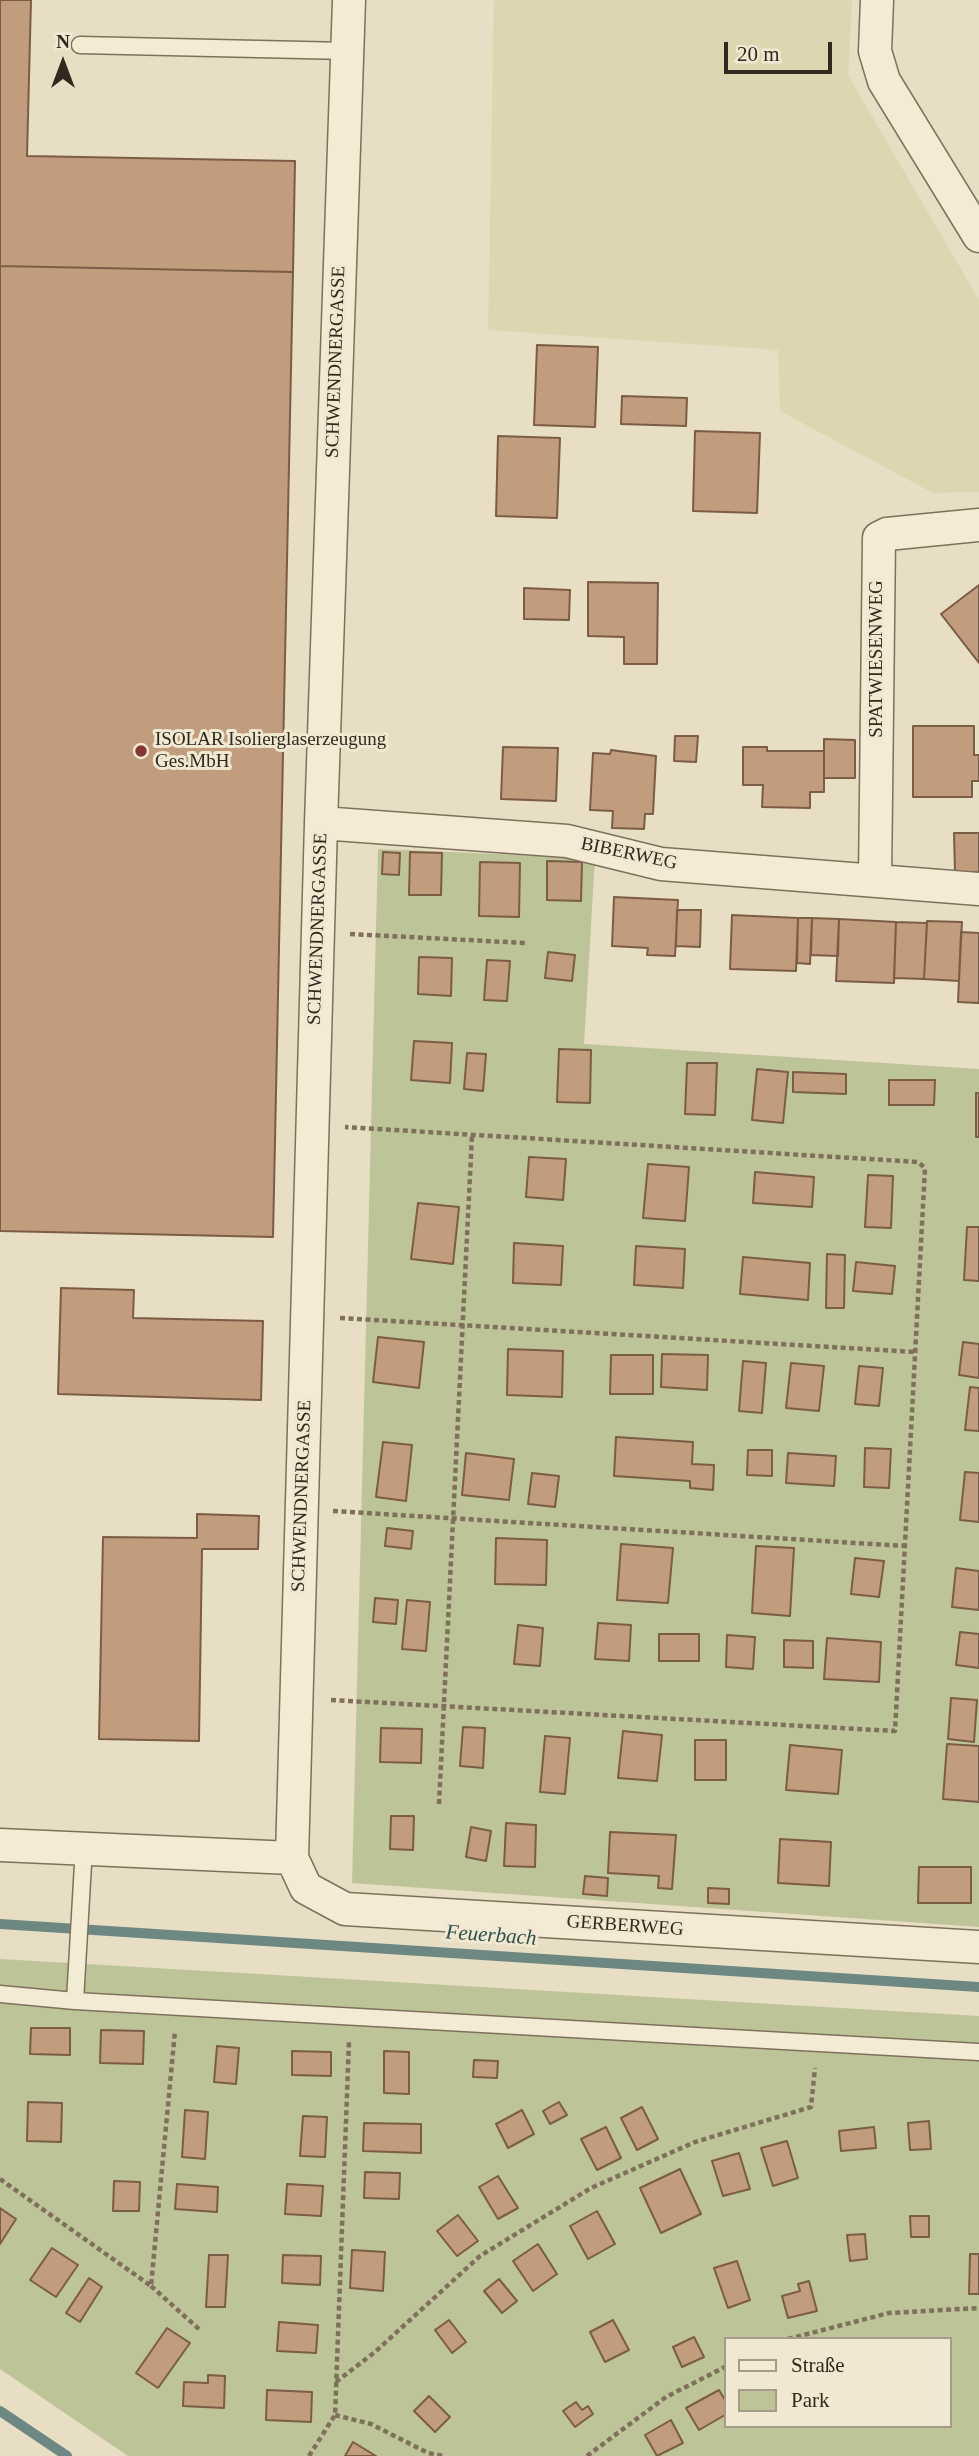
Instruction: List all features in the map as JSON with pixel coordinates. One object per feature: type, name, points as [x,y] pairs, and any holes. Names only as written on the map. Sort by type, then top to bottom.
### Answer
[{"type":"street","name":"SCHWENDNERGASSE","points":[[292,1858],[321,823],[349,0]]},
{"type":"street","points":[[877,0],[875,51],[884,82],[979,236]]},
{"type":"street","name":"SPATWIESENWEG","points":[[875,880],[879,538],[887,534],[979,525]]},
{"type":"street","name":"BIBERWEG","points":[[321,823],[566,841],[661,864],[979,889]]},
{"type":"street","points":[[0,1845],[292,1858]]},
{"type":"street","name":"GERBERWEG","points":[[292,1858],[306,1888],[345,1909],[979,1947]]},
{"type":"lane","points":[[80,45],[347,51]]},
{"type":"lane","points":[[75,2001],[84,1847]]},
{"type":"lane","points":[[0,1994],[75,2001],[979,2052]]},
{"type":"path","points":[[318,932],[525,943]]},
{"type":"path","points":[[296,1697],[895,1731],[925,1168],[922,1163],[312,1125]]},
{"type":"path","points":[[439,1804],[472,1135]]},
{"type":"path","points":[[307,1316],[915,1352]]},
{"type":"path","points":[[302,1509],[453,1516],[905,1546]]},
{"type":"path","points":[[151,2286],[178,2006]]},
{"type":"path","points":[[309,2456],[335,2415],[350,2016]]},
{"type":"path","points":[[336,2382],[375,2352],[480,2256],[591,2188],[695,2142],[811,2107],[817,2042]]},
{"type":"path","points":[[0,2179],[151,2286],[200,2330]]},
{"type":"path","points":[[796,2337],[888,2313],[979,2308]]},
{"type":"path","points":[[587,2456],[666,2397],[724,2368]]},
{"type":"path","points":[[335,2415],[371,2424],[428,2453],[444,2456]]},
{"type":"shaded area","points":[[494,0],[852,0],[848,75],[979,300],[979,492],[933,493],[780,411],[778,350],[488,330]]},
{"type":"green space","points":[[378,849],[595,858],[584,1044],[979,1069],[979,1927],[352,1883]]},
{"type":"green space","points":[[0,1959],[979,2016],[979,2456],[128,2456],[0,2369]]},
{"type":"building","points":[[0,0],[31,0],[27,156],[295,161],[293,272],[0,266]]},
{"type":"building","name":"ISOLAR Isolierglaserzeugung Ges.MbH","points":[[0,266],[293,272],[273,1237],[0,1231]]},
{"type":"building","points":[[537,345],[598,347],[595,427],[534,425]]},
{"type":"building","points":[[622,396],[687,398],[686,426],[621,424]]},
{"type":"building","points":[[695,431],[760,433],[757,513],[693,511]]},
{"type":"building","points":[[498,436],[560,438],[557,518],[496,516]]},
{"type":"building","points":[[588,582],[658,583],[657,664],[624,664],[624,637],[588,636]]},
{"type":"building","points":[[979,585],[979,663],[941,614]]},
{"type":"building","points":[[524,588],[570,590],[569,620],[524,619]]},
{"type":"building","points":[[913,726],[974,726],[974,755],[979,755],[979,781],[972,781],[972,797],[913,797]]},
{"type":"building","points":[[675,736],[698,736],[696,762],[674,761]]},
{"type":"building","points":[[824,739],[855,740],[855,778],[824,778]]},
{"type":"building","points":[[503,747],[558,748],[556,801],[501,799]]},
{"type":"building","points":[[743,747],[767,747],[767,751],[824,751],[824,792],[810,792],[810,808],[762,807],[763,785],[743,785]]},
{"type":"building","points":[[611,750],[656,756],[653,814],[645,814],[644,829],[612,828],[613,811],[590,810],[593,753],[610,754]]},
{"type":"building","points":[[954,833],[979,833],[979,872],[955,872]]},
{"type":"building","points":[[383,852],[400,853],[399,875],[382,874]]},
{"type":"building","points":[[410,852],[442,853],[441,895],[409,895]]},
{"type":"building","points":[[547,861],[582,862],[581,901],[547,900]]},
{"type":"building","points":[[480,862],[520,863],[519,917],[479,916]]},
{"type":"building","points":[[614,897],[678,900],[675,956],[647,955],[648,948],[612,946]]},
{"type":"building","points":[[677,910],[701,910],[700,947],[676,946]]},
{"type":"building","points":[[732,915],[798,918],[796,971],[730,969]]},
{"type":"building","points":[[798,918],[812,918],[810,964],[797,963]]},
{"type":"building","points":[[812,918],[839,919],[838,956],[811,955]]},
{"type":"building","points":[[839,919],[896,922],[894,983],[836,981]]},
{"type":"building","points":[[927,921],[962,922],[959,981],[924,979]]},
{"type":"building","points":[[896,922],[927,923],[924,979],[894,978]]},
{"type":"building","points":[[961,932],[979,933],[979,1003],[958,1002]]},
{"type":"building","points":[[548,952],[575,955],[572,981],[545,978]]},
{"type":"building","points":[[419,957],[452,958],[451,996],[418,994]]},
{"type":"building","points":[[487,960],[510,961],[507,1001],[484,1000]]},
{"type":"building","points":[[414,1041],[452,1043],[450,1083],[411,1080]]},
{"type":"building","points":[[559,1049],[591,1050],[590,1103],[557,1102]]},
{"type":"building","points":[[467,1053],[486,1054],[483,1091],[464,1089]]},
{"type":"building","points":[[687,1063],[717,1063],[715,1115],[685,1114]]},
{"type":"building","points":[[757,1069],[788,1072],[783,1123],[752,1120]]},
{"type":"building","points":[[793,1072],[846,1074],[846,1094],[793,1092]]},
{"type":"building","points":[[889,1080],[935,1080],[934,1105],[889,1105]]},
{"type":"building","points":[[976,1093],[979,1093],[979,1137],[976,1137]]},
{"type":"building","points":[[529,1157],[566,1159],[563,1200],[526,1197]]},
{"type":"building","points":[[648,1164],[689,1167],[685,1221],[643,1218]]},
{"type":"building","points":[[755,1172],[814,1177],[812,1207],[753,1203]]},
{"type":"building","points":[[868,1175],[893,1176],[891,1228],[865,1227]]},
{"type":"building","points":[[418,1203],[459,1207],[453,1264],[411,1259]]},
{"type":"building","points":[[967,1227],[979,1227],[979,1281],[964,1280]]},
{"type":"building","points":[[514,1243],[563,1246],[561,1285],[513,1283]]},
{"type":"building","points":[[636,1246],[685,1249],[683,1288],[634,1285]]},
{"type":"building","points":[[827,1254],[845,1255],[844,1308],[826,1308]]},
{"type":"building","points":[[743,1257],[810,1263],[808,1300],[740,1294]]},
{"type":"building","points":[[856,1262],[895,1266],[892,1294],[853,1291]]},
{"type":"building","points":[[61,1288],[134,1290],[133,1318],[263,1321],[261,1400],[58,1394]]},
{"type":"building","points":[[378,1337],[424,1342],[419,1388],[373,1382]]},
{"type":"building","points":[[963,1342],[979,1344],[979,1378],[959,1375]]},
{"type":"building","points":[[508,1349],[563,1351],[562,1397],[507,1395]]},
{"type":"building","points":[[662,1354],[708,1355],[707,1390],[661,1387]]},
{"type":"building","points":[[611,1355],[653,1355],[653,1394],[610,1394]]},
{"type":"building","points":[[743,1361],[766,1363],[762,1413],[739,1411]]},
{"type":"building","points":[[791,1363],[824,1366],[819,1411],[786,1408]]},
{"type":"building","points":[[859,1366],[883,1368],[879,1406],[855,1404]]},
{"type":"building","points":[[970,1387],[979,1388],[979,1431],[965,1430]]},
{"type":"building","points":[[616,1437],[693,1442],[692,1464],[714,1465],[713,1490],[690,1488],[690,1481],[614,1476]]},
{"type":"building","points":[[383,1442],[412,1445],[406,1501],[376,1497]]},
{"type":"building","points":[[865,1448],[891,1449],[889,1488],[864,1487]]},
{"type":"building","points":[[748,1450],[772,1450],[772,1476],[747,1475]]},
{"type":"building","points":[[466,1453],[514,1459],[509,1500],[462,1495]]},
{"type":"building","points":[[788,1453],[836,1456],[834,1486],[786,1483]]},
{"type":"building","points":[[965,1472],[979,1473],[979,1522],[960,1520]]},
{"type":"building","points":[[532,1473],[559,1476],[555,1507],[528,1504]]},
{"type":"building","points":[[197,1514],[259,1516],[258,1549],[202,1549],[199,1741],[99,1739],[103,1537],[197,1538]]},
{"type":"building","points":[[387,1528],[413,1531],[411,1549],[385,1546]]},
{"type":"building","points":[[496,1538],[547,1540],[546,1585],[495,1584]]},
{"type":"building","points":[[621,1544],[673,1548],[668,1603],[617,1600]]},
{"type":"building","points":[[756,1546],[794,1548],[790,1616],[752,1613]]},
{"type":"building","points":[[855,1558],[884,1561],[879,1597],[851,1594]]},
{"type":"building","points":[[956,1568],[979,1571],[979,1610],[952,1607]]},
{"type":"building","points":[[375,1598],[398,1600],[396,1624],[373,1622]]},
{"type":"building","points":[[407,1600],[430,1602],[426,1651],[402,1649]]},
{"type":"building","points":[[598,1623],[631,1625],[629,1661],[595,1659]]},
{"type":"building","points":[[518,1625],[543,1628],[540,1666],[514,1664]]},
{"type":"building","points":[[960,1632],[979,1634],[979,1668],[956,1665]]},
{"type":"building","points":[[659,1634],[699,1634],[699,1661],[659,1661]]},
{"type":"building","points":[[727,1635],[755,1637],[753,1669],[726,1667]]},
{"type":"building","points":[[827,1638],[881,1642],[879,1682],[824,1679]]},
{"type":"building","points":[[784,1640],[813,1641],[813,1668],[784,1667]]},
{"type":"building","points":[[951,1698],[977,1700],[974,1742],[948,1739]]},
{"type":"building","points":[[463,1727],[485,1728],[483,1768],[460,1766]]},
{"type":"building","points":[[381,1728],[422,1729],[421,1763],[380,1762]]},
{"type":"building","points":[[623,1731],[662,1735],[657,1781],[618,1778]]},
{"type":"building","points":[[545,1736],[570,1738],[565,1794],[540,1792]]},
{"type":"building","points":[[695,1740],[726,1740],[726,1780],[695,1780]]},
{"type":"building","points":[[947,1744],[979,1746],[979,1802],[943,1799]]},
{"type":"building","points":[[790,1745],[842,1750],[838,1794],[786,1790]]},
{"type":"building","points":[[391,1816],[414,1816],[413,1850],[390,1849]]},
{"type":"building","points":[[506,1823],[536,1825],[535,1867],[504,1866]]},
{"type":"building","points":[[471,1827],[491,1831],[486,1861],[466,1857]]},
{"type":"building","points":[[610,1832],[676,1835],[672,1889],[658,1888],[659,1876],[608,1873]]},
{"type":"building","points":[[780,1839],[831,1842],[829,1886],[778,1883]]},
{"type":"building","points":[[919,1867],[971,1867],[971,1903],[918,1903]]},
{"type":"building","points":[[585,1876],[608,1878],[607,1896],[583,1894]]},
{"type":"building","points":[[708,1888],[729,1889],[729,1904],[708,1903]]},
{"type":"building","points":[[31,2028],[70,2028],[70,2055],[30,2054]]},
{"type":"building","points":[[101,2030],[144,2031],[143,2064],[100,2063]]},
{"type":"building","points":[[217,2046],[239,2048],[236,2084],[214,2082]]},
{"type":"building","points":[[292,2051],[331,2052],[331,2076],[292,2075]]},
{"type":"building","points":[[384,2051],[409,2052],[409,2094],[384,2093]]},
{"type":"building","points":[[474,2060],[498,2061],[497,2078],[473,2077]]},
{"type":"building","points":[[28,2102],[62,2103],[61,2142],[27,2141]]},
{"type":"building","points":[[559,2102],[567,2115],[550,2124],[543,2111]]},
{"type":"building","points":[[642,2107],[658,2139],[637,2150],[621,2118]]},
{"type":"building","points":[[185,2110],[208,2112],[205,2159],[182,2157]]},
{"type":"building","points":[[522,2110],[534,2134],[508,2148],[496,2124]]},
{"type":"building","points":[[303,2116],[327,2117],[325,2157],[300,2156]]},
{"type":"building","points":[[929,2121],[931,2149],[910,2150],[908,2123]]},
{"type":"building","points":[[364,2123],[421,2124],[421,2153],[363,2151]]},
{"type":"building","points":[[606,2127],[621,2158],[597,2170],[581,2139]]},
{"type":"building","points":[[874,2127],[876,2148],[841,2151],[839,2131]]},
{"type":"building","points":[[787,2141],[798,2178],[773,2186],[761,2148]]},
{"type":"building","points":[[739,2153],[750,2189],[723,2196],[712,2161]]},
{"type":"building","points":[[680,2169],[701,2214],[661,2233],[640,2188]]},
{"type":"building","points":[[365,2172],[400,2173],[399,2199],[364,2198]]},
{"type":"building","points":[[498,2176],[518,2208],[498,2219],[479,2187]]},
{"type":"building","points":[[114,2181],[140,2182],[139,2211],[113,2211]]},
{"type":"building","points":[[177,2184],[218,2187],[217,2212],[175,2209]]},
{"type":"building","points":[[287,2184],[323,2186],[321,2216],[285,2214]]},
{"type":"building","points":[[0,2208],[16,2219],[0,2244]]},
{"type":"building","points":[[597,2211],[615,2244],[588,2259],[570,2226]]},
{"type":"building","points":[[458,2215],[478,2241],[457,2256],[437,2231]]},
{"type":"building","points":[[910,2216],[929,2216],[929,2237],[911,2237]]},
{"type":"building","points":[[865,2234],[867,2259],[850,2261],[847,2235]]},
{"type":"building","points":[[538,2244],[557,2274],[533,2291],[513,2261]]},
{"type":"building","points":[[52,2248],[78,2265],[56,2297],[30,2280]]},
{"type":"building","points":[[352,2250],[385,2252],[383,2291],[350,2288]]},
{"type":"building","points":[[970,2254],[979,2254],[979,2294],[969,2294]]},
{"type":"building","points":[[209,2255],[228,2255],[225,2307],[206,2307]]},
{"type":"building","points":[[283,2255],[321,2256],[320,2285],[282,2283]]},
{"type":"building","points":[[737,2261],[750,2300],[728,2308],[714,2268]]},
{"type":"building","points":[[89,2278],[102,2287],[80,2322],[66,2313]]},
{"type":"building","points":[[499,2279],[517,2301],[502,2313],[484,2291]]},
{"type":"building","points":[[809,2281],[817,2311],[788,2318],[782,2296],[800,2291],[798,2284]]},
{"type":"building","points":[[449,2320],[466,2342],[452,2353],[435,2330]]},
{"type":"building","points":[[613,2320],[629,2350],[605,2362],[590,2332]]},
{"type":"building","points":[[279,2322],[318,2325],[316,2353],[277,2351]]},
{"type":"building","points":[[167,2328],[190,2343],[158,2388],[136,2373]]},
{"type":"building","points":[[694,2337],[704,2357],[682,2367],[673,2347]]},
{"type":"building","points":[[208,2375],[225,2376],[224,2408],[183,2406],[184,2382],[208,2383]]},
{"type":"building","points":[[267,2390],[312,2392],[311,2422],[266,2420]]},
{"type":"building","points":[[719,2390],[724,2398],[724,2416],[699,2430],[686,2408]]},
{"type":"building","points":[[429,2396],[450,2417],[435,2432],[414,2411]]},
{"type":"building","points":[[576,2402],[582,2410],[588,2406],[593,2414],[575,2427],[563,2411]]},
{"type":"building","points":[[671,2420],[683,2443],[657,2456],[645,2435]]},
{"type":"building","points":[[353,2442],[376,2456],[345,2456]]},
{"type":"waterway","name":"Feuerbach","points":[[0,1924],[979,1987]]},
{"type":"waterway","points":[[0,2411],[67,2456]]},
{"type":"place","name":"ISOLAR Isolierglaserzeugung Ges.MbH","points":[[141,751]]}]
